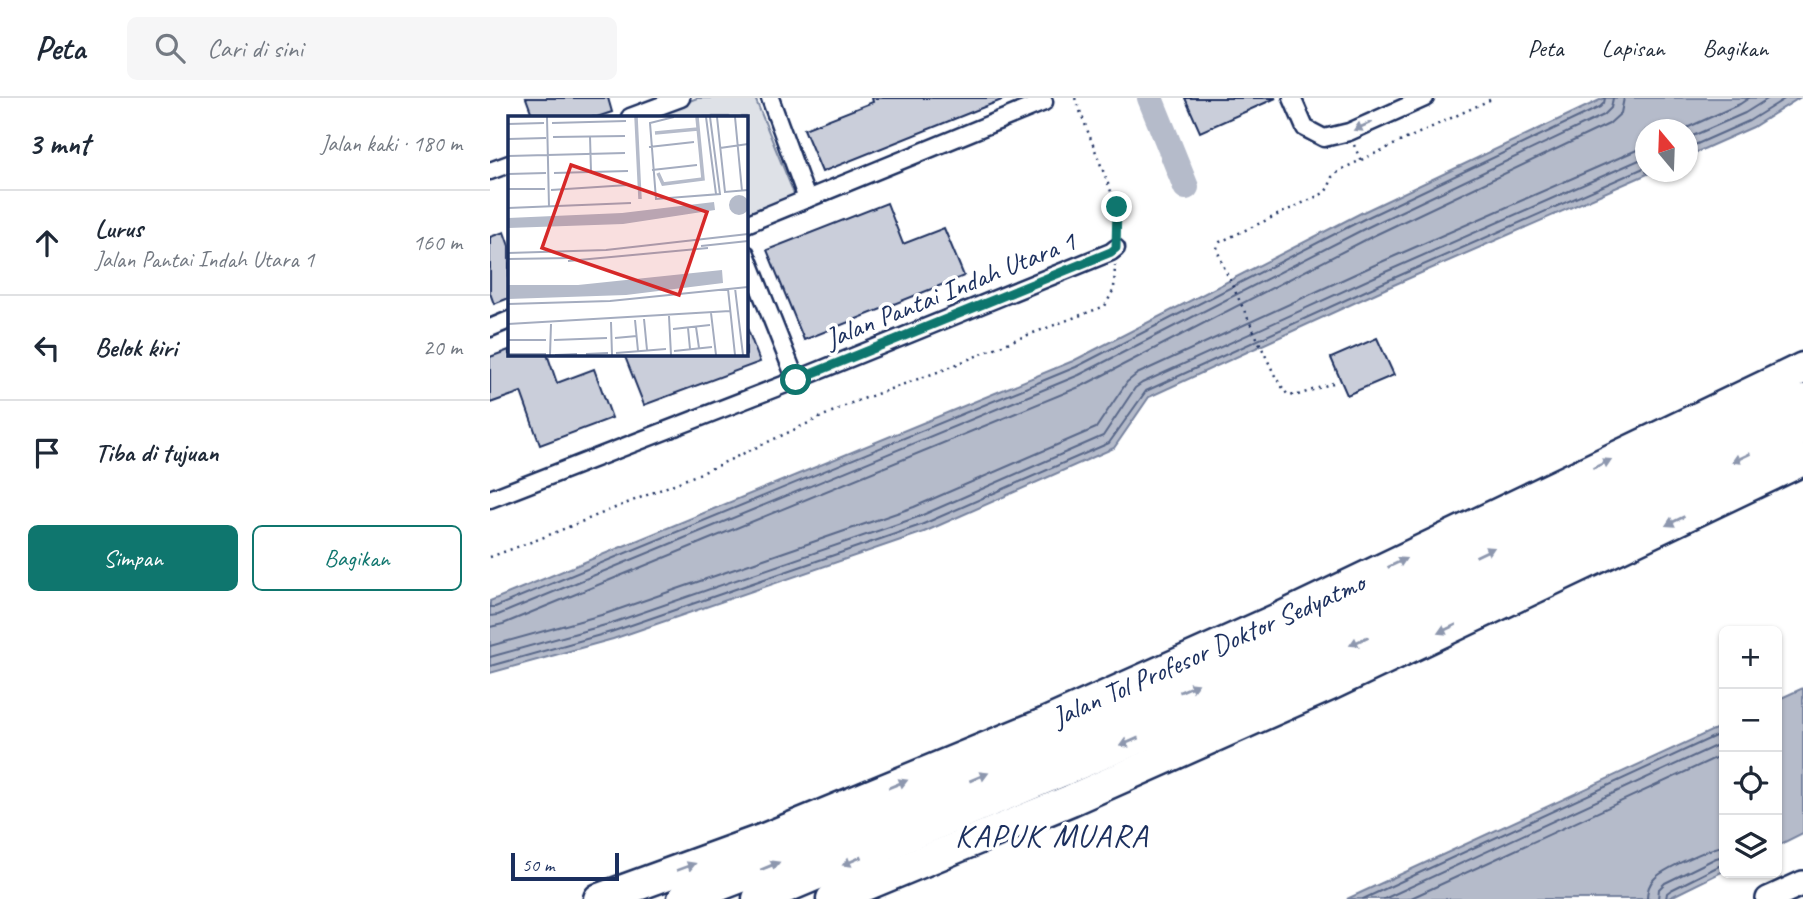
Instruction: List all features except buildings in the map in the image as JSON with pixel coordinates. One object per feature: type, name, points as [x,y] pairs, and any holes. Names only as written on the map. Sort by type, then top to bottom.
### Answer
[{"type":"highway","name":"Jalan Tol Profesor Doktor Sedyatmo","points":[[599,899],[764,839],[1046,723],[1278,619],[1803,368]]},
{"type":"highway","name":"Jalan Tol Profesor Doktor Sedyatmo","points":[[683,899],[788,858],[1295,643],[1803,400]]},
{"type":"highway","name":"Jalan Tol Profesor Doktor Sedyatmo","points":[[758,899],[1310,664],[1803,429]]},
{"type":"highway","points":[[832,899],[1071,800],[1330,685],[1803,460]]},
{"type":"street","points":[[633,116],[681,98]]},
{"type":"street","points":[[770,98],[807,199]]},
{"type":"street","points":[[1292,98],[1305,128],[1324,138],[1349,132],[1425,98]]},
{"type":"street","points":[[747,224],[1045,102]]},
{"type":"street","points":[[490,171],[508,164]]},
{"type":"street","name":"Jalan Pantai Indah Utara 1","points":[[490,499],[796,380],[1116,248]]},
{"type":"street","points":[[747,257],[796,380]]},
{"type":"street","points":[[490,328],[508,320]]},
{"type":"street","points":[[1768,899],[1803,883]]},
{"type":"path","points":[[490,557],[706,471],[849,404],[1105,306],[1114,289],[1117,207],[1075,98]]},
{"type":"path","points":[[1333,383],[1295,396],[1287,394],[1276,378],[1226,272],[1217,246],[1220,242],[1324,192],[1332,177],[1342,169],[1494,98]]},
{"type":"shaded area","points":[[697,98],[755,98],[797,201],[747,222],[747,116],[652,116]]},
{"type":"water","points":[[1604,98],[1799,98],[1753,127],[1698,152],[1698,119],[1635,119],[1635,179],[1389,287],[1149,397],[1114,448],[924,532],[613,639],[490,673],[490,601],[1073,361],[1361,213]]},
{"type":"water","points":[[1803,688],[1803,833],[1782,844],[1782,752],[1782,698]]},
{"type":"water","points":[[1719,727],[1719,873],[1667,899],[1347,899]]},
{"type":"waterway","points":[[1150,98],[1186,187]]},
{"type":"district","name":"KAPUK MUARA","points":[[1052,835]]},
{"type":"route","points":[[796,380],[1111,252],[1116,248],[1117,207]]}]
